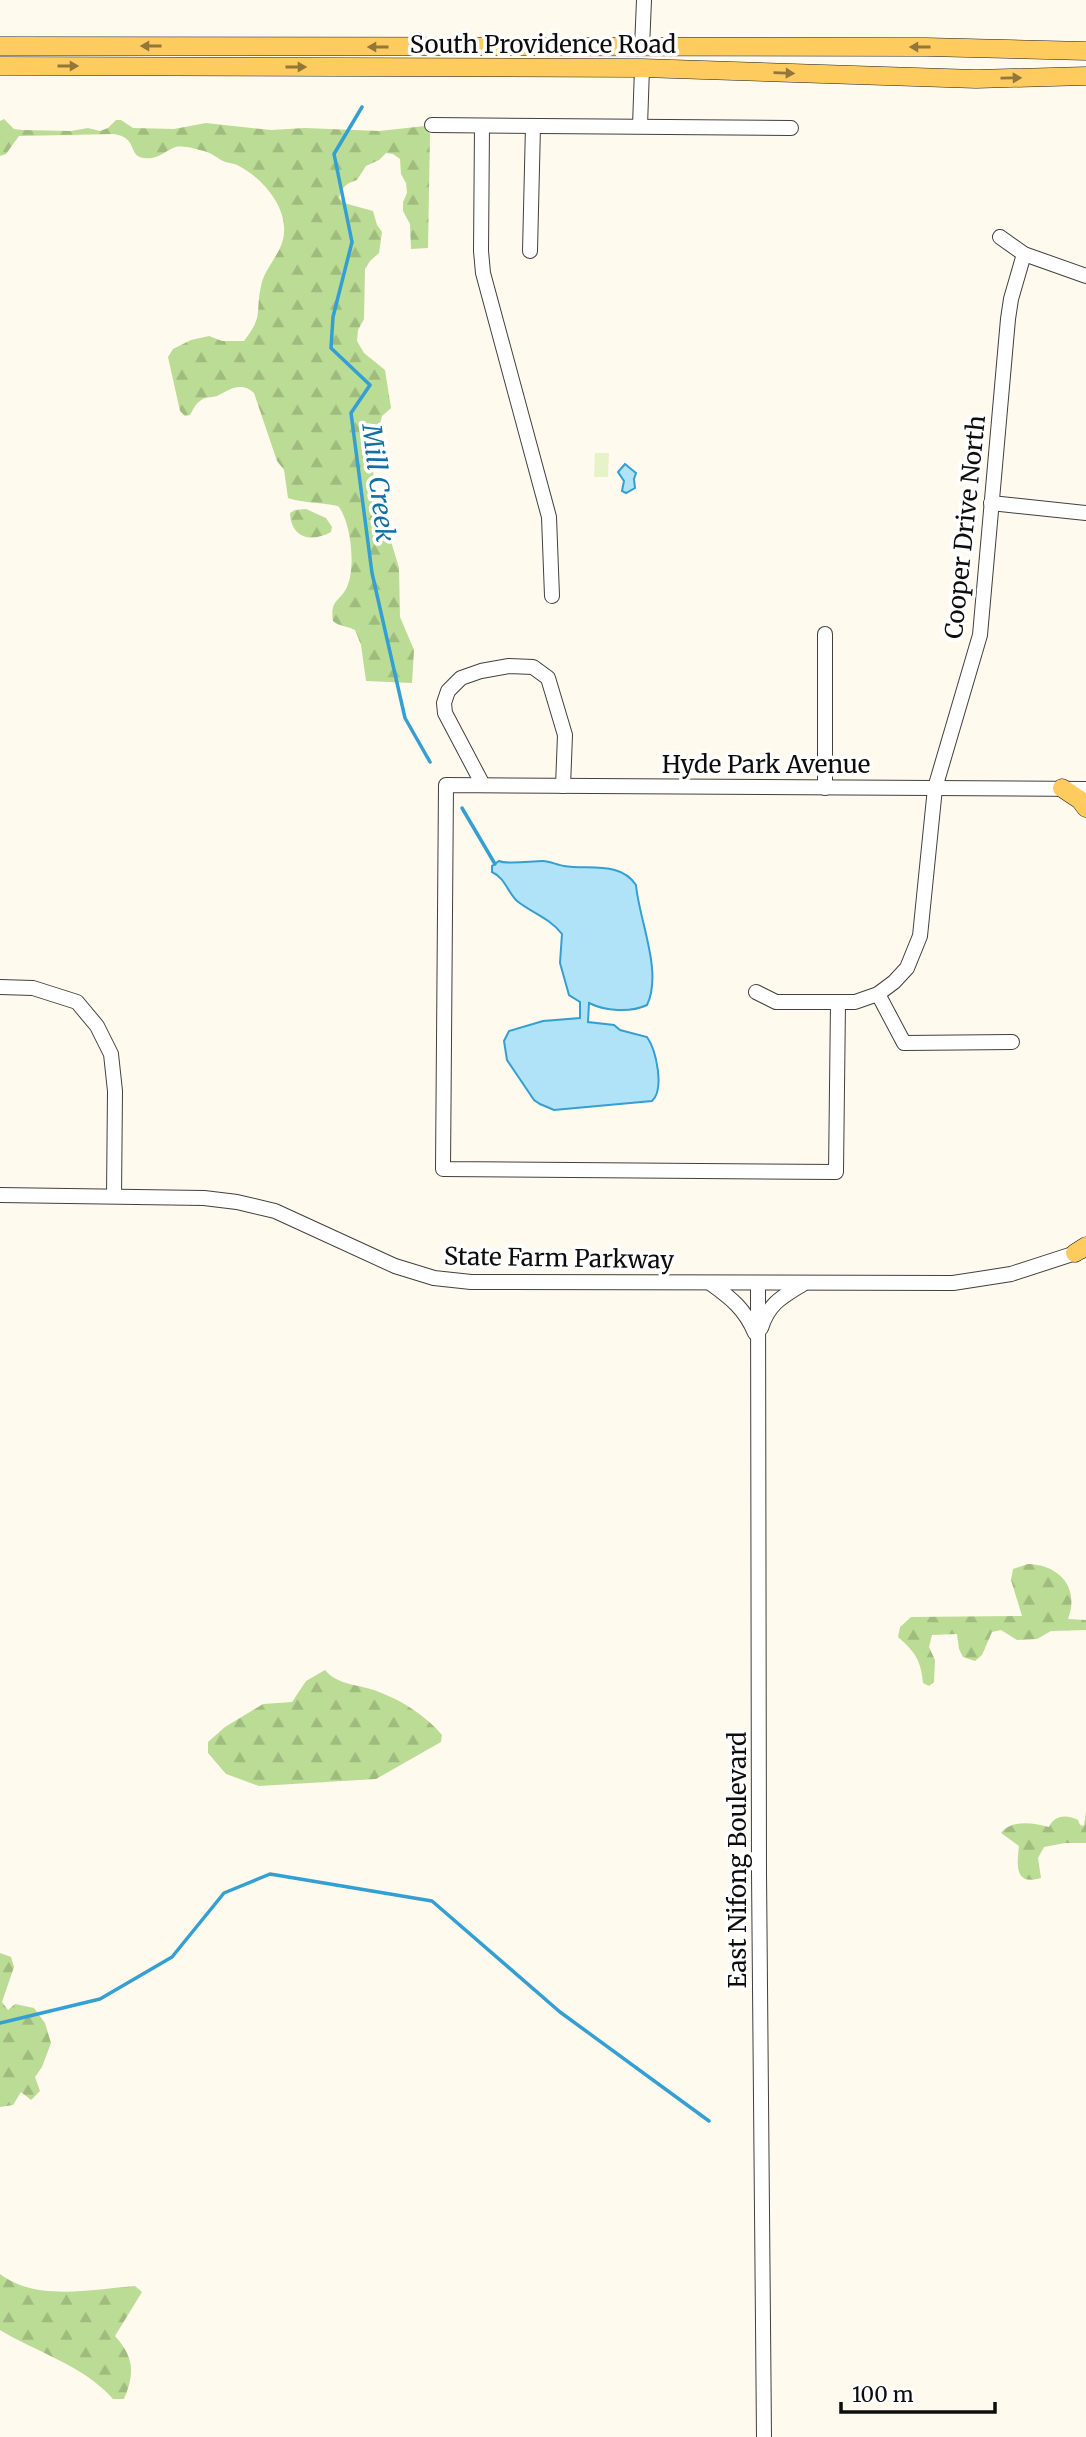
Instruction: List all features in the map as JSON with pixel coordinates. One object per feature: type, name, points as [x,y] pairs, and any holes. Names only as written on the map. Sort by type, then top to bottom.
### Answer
[{"type":"main road","name":"South Providence Road","points":[[0,46],[926,47],[1086,51]]},
{"type":"main road","points":[[642,68],[647,62],[668,58],[761,58],[786,47]]},
{"type":"main road","points":[[506,68],[525,59],[632,58],[639,54],[642,48]]},
{"type":"main road","name":"South Providence Road","points":[[0,66],[642,68],[976,79],[1086,76]]},
{"type":"main road","points":[[1062,788],[1080,800],[1086,808]]},
{"type":"street","points":[[642,48],[643,0]]},
{"type":"street","points":[[640,126],[642,68]]},
{"type":"street","points":[[432,125],[791,128]]},
{"type":"street","points":[[482,126],[483,273],[549,517],[552,596]]},
{"type":"street","points":[[530,251],[533,126]]},
{"type":"street","points":[[1000,237],[1024,254],[1086,276]]},
{"type":"street","name":"Cooper Drive North","points":[[878,994],[907,968],[920,936],[935,788],[980,635],[1011,299],[1024,254]]},
{"type":"street","points":[[991,503],[1086,513]]},
{"type":"street","points":[[825,634],[825,788]]},
{"type":"street","points":[[483,785],[445,713],[444,703],[448,691],[461,678],[509,666],[533,667],[548,678],[565,735],[563,786]]},
{"type":"street","name":"Hyde Park Avenue","points":[[838,1003],[836,1172],[443,1169],[446,785],[1086,789]]},
{"type":"street","points":[[0,987],[33,988],[77,1002],[97,1026],[110,1054],[115,1091],[114,1196]]},
{"type":"street","points":[[756,992],[776,1002],[855,1002],[878,994],[904,1042],[1013,1042]]},
{"type":"street","name":"State Farm Parkway","points":[[0,1195],[204,1198],[237,1202],[275,1211],[395,1266],[434,1278],[471,1282],[953,1283],[1011,1274],[1083,1251]]},
{"type":"street","points":[[710,1283],[748,1316],[758,1339]]},
{"type":"street","points":[[758,1339],[766,1312],[779,1298],[803,1283]]},
{"type":"street","name":"East Nifong Boulevard","points":[[758,1284],[764,2437]]},
{"type":"green space","points":[[4,119],[14,129],[71,131],[88,128],[100,131],[116,120],[121,120],[133,128],[174,129],[206,123],[271,130],[305,128],[379,131],[425,126],[430,134],[428,248],[411,249],[410,224],[403,211],[406,183],[401,174],[400,159],[393,154],[386,153],[366,166],[357,180],[343,188],[339,198],[344,203],[373,211],[382,232],[379,253],[365,269],[364,319],[358,330],[357,341],[364,353],[385,370],[391,408],[382,416],[379,452],[373,470],[375,488],[399,568],[400,617],[414,650],[412,683],[366,681],[361,645],[355,630],[333,621],[334,605],[350,579],[352,557],[346,522],[338,506],[288,498],[284,470],[277,461],[254,393],[249,389],[235,388],[202,399],[190,415],[185,416],[180,411],[168,357],[173,349],[191,340],[209,336],[222,341],[244,341],[254,325],[263,280],[280,248],[284,231],[280,209],[267,188],[249,172],[207,152],[180,146],[156,157],[144,158],[136,154],[127,139],[114,134],[19,136],[6,154],[0,156],[0,121]]},
{"type":"green space","points":[[595,453],[609,453],[608,477],[594,477]]},
{"type":"green space","points":[[306,509],[326,518],[332,527],[331,532],[316,537],[298,533],[290,513]]},
{"type":"green space","points":[[1028,1564],[1049,1569],[1064,1580],[1071,1597],[1068,1619],[1086,1620],[1086,1630],[1051,1631],[1037,1639],[1017,1640],[1001,1630],[992,1632],[982,1655],[975,1661],[963,1657],[957,1634],[932,1635],[929,1647],[935,1660],[934,1682],[929,1686],[923,1683],[916,1657],[898,1637],[900,1627],[911,1617],[1022,1616],[1011,1580],[1013,1569]]},
{"type":"green space","points":[[325,1670],[343,1682],[372,1689],[397,1700],[436,1728],[442,1735],[441,1742],[376,1779],[259,1786],[226,1774],[208,1753],[208,1742],[225,1727],[263,1704],[292,1702],[306,1681]]},
{"type":"green space","points":[[1086,1811],[1086,1843],[1044,1847],[1038,1858],[1041,1878],[1032,1880],[1022,1876],[1018,1867],[1019,1846],[1001,1833],[1011,1826],[1023,1823],[1049,1827],[1054,1820],[1065,1816],[1078,1820],[1080,1825],[1084,1826]]},
{"type":"green space","points":[[0,1953],[11,1957],[14,1967],[2,2002],[8,2010],[15,2004],[34,2008],[45,2023],[51,2043],[35,2077],[40,2091],[31,2100],[21,2092],[13,2105],[0,2107]]},
{"type":"green space","points":[[0,2274],[15,2283],[48,2291],[135,2286],[142,2292],[115,2336],[126,2351],[131,2366],[130,2381],[124,2399],[113,2399],[74,2368],[0,2330]]},
{"type":"water","points":[[625,464],[636,473],[635,488],[626,493],[622,491],[624,481],[618,472]]},
{"type":"water","points":[[499,861],[546,861],[564,866],[613,869],[622,872],[636,885],[651,962],[651,992],[647,1005],[618,1010],[589,1003],[588,1022],[614,1025],[620,1030],[647,1037],[656,1060],[659,1079],[652,1101],[554,1110],[534,1100],[507,1060],[504,1041],[509,1031],[543,1021],[580,1018],[580,1002],[569,995],[560,963],[562,934],[552,924],[517,901],[500,878],[492,872],[492,866]]},
{"type":"waterway","name":"Mill Creek","points":[[362,107],[334,154],[352,242],[333,317],[331,348],[370,385],[351,413],[372,573],[405,718],[430,762]]},
{"type":"waterway","name":"Mill Creek","points":[[462,808],[495,864]]},
{"type":"waterway","points":[[0,2023],[100,1999],[172,1957],[224,1893],[270,1874],[432,1901],[560,2012],[709,2121]]}]
